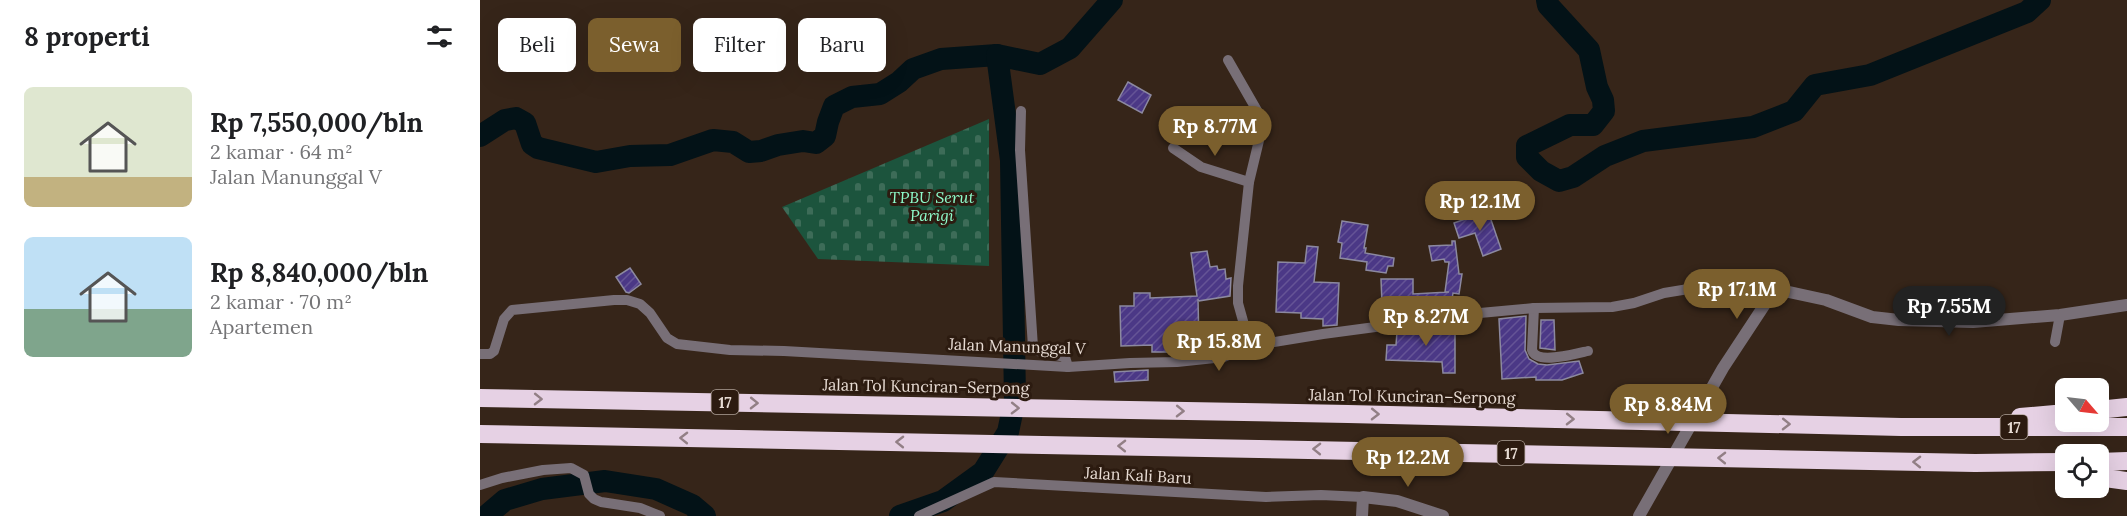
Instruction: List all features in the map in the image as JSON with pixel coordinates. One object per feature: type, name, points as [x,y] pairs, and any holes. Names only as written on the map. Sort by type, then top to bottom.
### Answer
[{"type":"highway","name":"Jalan Tol Kunciran–Serpong","points":[[480,398],[1059,408],[1901,427],[2127,427]]},
{"type":"highway","points":[[2109,409],[2127,407]]},
{"type":"highway","points":[[1901,427],[2055,414]]},
{"type":"highway","name":"17","points":[[480,434],[1975,463],[2055,462]]},
{"type":"highway","points":[[2109,462],[2127,461]]},
{"type":"highway","points":[[1975,463],[2055,472]]},
{"type":"highway","points":[[2109,479],[2127,481]]},
{"type":"street","points":[[1228,60],[1259,114],[1261,122],[1261,132],[1249,182],[1238,286],[1239,303],[1250,346]]},
{"type":"street","points":[[1021,111],[1020,150],[1033,347],[1038,351],[1065,357],[1068,368]]},
{"type":"street","points":[[1173,148],[1201,167],[1249,182]]},
{"type":"street","name":"Jalan Manunggal V","points":[[480,354],[490,354],[494,351],[504,319],[512,310],[614,300],[640,304],[650,313],[667,338],[677,344],[730,350],[784,351],[1068,368],[1224,357],[1250,346],[1387,325],[1534,308],[1612,307],[1634,303],[1664,292],[1725,283],[1775,289],[1826,300],[1872,317],[1899,320],[1972,322],[2060,315],[2127,306]]},
{"type":"street","points":[[1639,516],[1723,368],[1775,289]]},
{"type":"street","points":[[1534,308],[1533,356],[1536,358],[1556,357],[1588,351]]},
{"type":"street","points":[[2055,342],[2060,315]]},
{"type":"street","points":[[480,485],[543,470],[571,468],[584,475],[589,494],[601,502],[640,508],[660,516]]},
{"type":"street","name":"Jalan Kali Baru","points":[[919,516],[994,482],[1266,497],[1321,495],[1363,497]]},
{"type":"street","points":[[1362,516],[1363,497],[1397,501],[1443,516]]},
{"type":"green space","name":"TPBU Serut Parigi","points":[[989,119],[989,266],[818,259],[782,207]]},
{"type":"building","points":[[1128,82],[1151,95],[1142,113],[1118,100]]},
{"type":"building","points":[[1488,211],[1501,249],[1483,256],[1475,233],[1459,238],[1454,223]]},
{"type":"building","points":[[1342,221],[1368,225],[1365,253],[1394,258],[1393,266],[1388,266],[1386,273],[1366,270],[1367,262],[1340,258],[1342,243],[1338,242]]},
{"type":"building","points":[[1452,241],[1455,241],[1459,274],[1462,274],[1459,294],[1453,293],[1451,305],[1438,303],[1438,311],[1398,316],[1395,302],[1382,303],[1381,279],[1413,279],[1413,294],[1449,292],[1445,292],[1449,262],[1445,262],[1444,259],[1432,261],[1429,246],[1452,245]]},
{"type":"building","points":[[1307,246],[1318,247],[1314,282],[1339,283],[1337,325],[1323,326],[1323,319],[1301,318],[1301,313],[1276,312],[1278,262],[1305,263]]},
{"type":"building","points":[[1207,251],[1210,267],[1217,266],[1218,270],[1225,269],[1226,279],[1231,278],[1230,296],[1198,301],[1199,347],[1172,349],[1172,352],[1152,352],[1152,345],[1121,346],[1120,306],[1134,306],[1134,293],[1150,293],[1150,298],[1197,296],[1191,253]]},
{"type":"building","points":[[630,268],[641,284],[629,293],[616,277]]},
{"type":"building","points":[[1526,316],[1525,350],[1529,359],[1538,364],[1547,365],[1579,361],[1583,373],[1562,380],[1536,380],[1536,377],[1502,379],[1499,319]]},
{"type":"building","points":[[1541,320],[1554,320],[1555,350],[1540,348]]},
{"type":"building","points":[[1455,325],[1455,373],[1443,373],[1442,362],[1386,360],[1387,345],[1396,345],[1397,332]]},
{"type":"building","points":[[1148,370],[1148,380],[1115,382],[1114,372]]},
{"type":"waterway","points":[[900,516],[943,501],[983,472],[1008,432],[1015,399],[1011,160],[997,55],[1040,64],[1070,48],[1112,0]]},
{"type":"waterway","points":[[1547,0],[1548,5],[1589,50],[1604,111],[1593,125],[1570,125],[1527,146],[1527,157],[1541,171],[1559,181],[1573,177],[1605,156],[1643,141],[1753,127],[1794,111],[1815,85],[1870,75],[2027,12],[2040,0]]},
{"type":"waterway","points":[[480,136],[505,120],[516,118],[525,123],[532,144],[538,148],[596,162],[630,156],[670,155],[713,140],[733,142],[749,152],[803,141],[816,143],[825,136],[834,106],[852,97],[880,94],[899,82],[913,69],[941,59],[997,55]]},
{"type":"waterway","points":[[486,516],[505,500],[542,489],[605,481],[656,489],[692,505],[705,516]]}]
